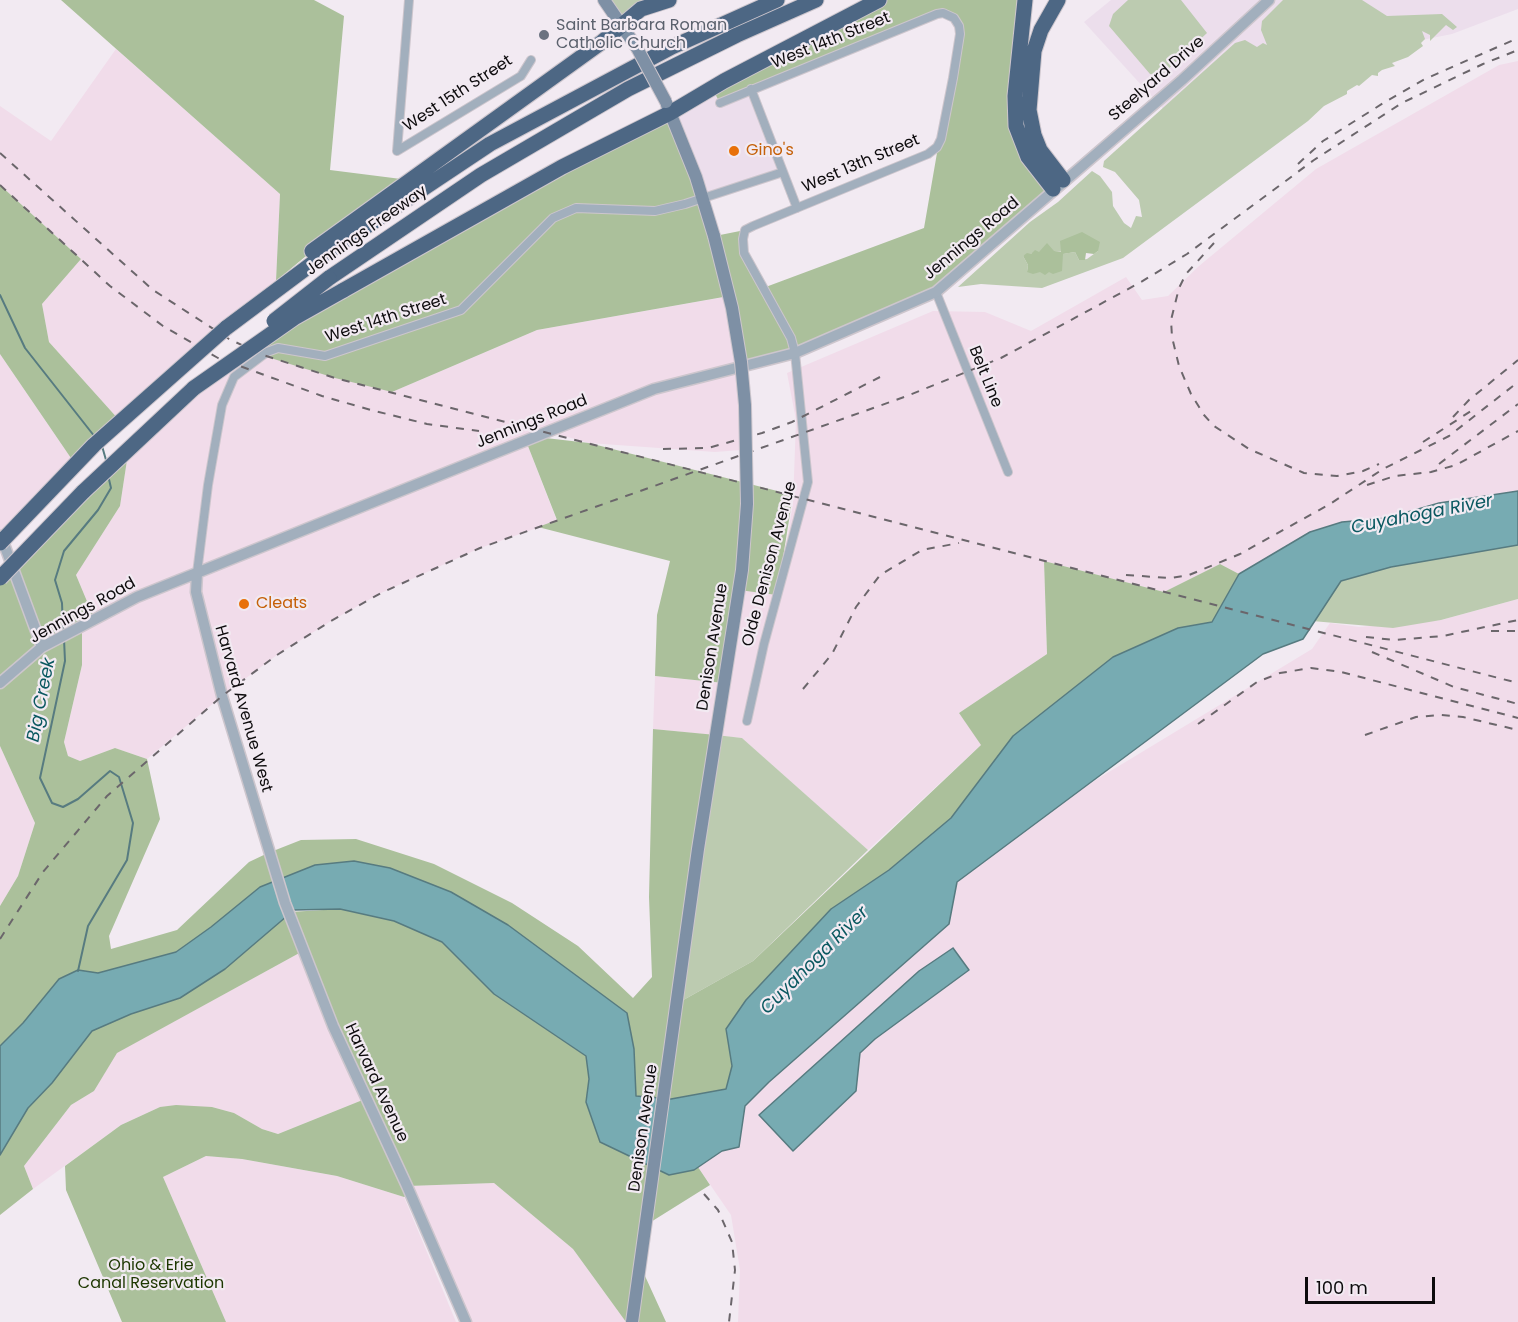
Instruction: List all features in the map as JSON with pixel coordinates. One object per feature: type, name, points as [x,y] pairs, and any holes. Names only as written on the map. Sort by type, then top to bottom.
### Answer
[{"type":"highway","points":[[0,543],[94,445],[259,296],[602,42],[621,23],[641,9],[669,0]]},
{"type":"highway","name":"Jennings Freeway","points":[[321,250],[521,126],[672,47],[777,0]]},
{"type":"highway","name":"Jennings Freeway","points":[[0,578],[68,506],[194,388],[329,278],[472,181],[589,111],[727,40],[816,0]]},
{"type":"highway","points":[[194,388],[294,318],[668,107],[879,0]]},
{"type":"highway","points":[[1025,0],[1015,96],[1016,126],[1028,157],[1058,184]]},
{"type":"highway","points":[[1058,0],[1041,30],[1034,51],[1029,110],[1034,135],[1058,184]]},
{"type":"main road","name":"Denison Avenue","points":[[604,0],[637,48],[668,107],[703,198],[732,308],[741,362],[746,416],[747,504],[742,570],[698,849],[632,1322]]},
{"type":"street","name":"West 15th Street","points":[[409,0],[397,151],[520,76],[531,60]]},
{"type":"street","name":"Steelyard Drive","points":[[1058,184],[1182,80],[1269,0]]},
{"type":"street","name":"West 14th Street","points":[[720,103],[944,13],[954,18],[960,34],[941,139],[937,147]]},
{"type":"street","points":[[752,89],[797,208]]},
{"type":"street","name":"West 13th Street","points":[[797,208],[928,154],[937,147]]},
{"type":"street","name":"West 14th Street","points":[[197,573],[208,485],[227,388],[234,377],[267,352],[278,348],[325,356],[461,310],[553,218],[576,208],[655,211],[783,172]]},
{"type":"street","name":"Jennings Road","points":[[0,683],[42,647],[137,597],[654,389],[795,353],[936,292],[1058,184]]},
{"type":"street","name":"Olde Denison Avenue","points":[[747,721],[764,644],[808,482],[795,353],[791,338],[742,246],[746,230],[797,208]]},
{"type":"street","name":"Belt Line","points":[[936,292],[1008,472]]},
{"type":"street","points":[[0,533],[42,647]]},
{"type":"street","name":"Harvard Avenue West","points":[[197,573],[196,592],[222,696],[268,852]]},
{"type":"street","name":"Harvard Avenue","points":[[268,852],[355,1077],[407,1186],[466,1322]]},
{"type":"shaded area","points":[[1111,0],[1518,0],[1518,9],[1452,34],[1412,42],[1214,165],[1084,22]]},
{"type":"shaded area","points":[[116,49],[280,194],[276,281],[120,421],[49,342],[42,304],[81,259],[0,185],[0,106],[51,141]]},
{"type":"shaded area","points":[[1518,61],[1518,491],[1439,503],[1387,518],[1342,522],[1310,532],[1239,574],[1220,564],[1164,592],[1044,561],[1047,654],[959,713],[982,744],[868,850],[742,738],[653,729],[655,676],[724,683],[739,589],[777,594],[793,504],[796,420],[787,373],[933,311],[985,312],[1031,331],[1126,277],[1142,300],[1168,296],[1199,266],[1316,169],[1499,65]]},
{"type":"shaded area","points":[[712,88],[751,89],[783,172],[703,198],[670,113]]},
{"type":"shaded area","points":[[730,296],[741,362],[741,450],[715,452],[589,443],[550,432],[526,441],[557,521],[480,548],[381,593],[331,621],[277,655],[222,696],[147,759],[115,748],[80,761],[68,756],[64,742],[82,665],[82,625],[94,618],[76,575],[120,506],[129,447],[248,351],[392,392],[537,330]]},
{"type":"shaded area","points":[[0,354],[75,464],[0,543]]},
{"type":"shaded area","points":[[1518,599],[1518,1322],[738,1322],[740,1270],[731,1215],[698,1167],[722,1151],[739,1147],[745,1106],[769,1082],[949,924],[957,882],[1071,795],[1312,649],[1330,623],[1359,627],[1441,620]]},
{"type":"shaded area","points":[[0,746],[35,823],[18,876],[0,906]]},
{"type":"shaded area","points":[[303,951],[365,1099],[278,1134],[262,1129],[234,1113],[212,1107],[160,1107],[121,1125],[33,1189],[24,1166],[71,1105],[94,1091],[116,1053]]},
{"type":"shaded area","points":[[206,1156],[242,1159],[337,1176],[404,1197],[456,1322],[226,1322],[163,1177]]},
{"type":"shaded area","points":[[494,1183],[573,1249],[626,1322],[466,1322],[407,1186]]},
{"type":"green space","points":[[61,0],[314,0],[344,16],[330,170],[409,180],[318,246],[276,281],[280,194]]},
{"type":"green space","points":[[604,0],[669,0],[622,23]]},
{"type":"green space","points":[[884,0],[1025,0],[1015,113],[1053,189],[936,292],[815,345],[741,367],[729,296],[537,330],[392,392],[335,378],[248,351],[670,113],[715,236],[745,230],[742,246],[763,288],[924,228],[959,26],[943,13],[720,103],[712,88]]},
{"type":"green space","points":[[1128,0],[1181,0],[1207,33],[1165,72],[1160,75],[1150,74],[1109,26],[1113,14]]},
{"type":"green space","points":[[1283,0],[1362,0],[1387,16],[1442,14],[1457,27],[1453,30],[1446,25],[1430,41],[1430,35],[1422,31],[1425,39],[1421,43],[1423,46],[1408,57],[1392,63],[1395,66],[1382,70],[1378,76],[1372,75],[1359,86],[1347,91],[1347,94],[1324,106],[1308,121],[1123,258],[1042,288],[981,284],[958,287],[1030,222],[1058,202],[1092,171],[1100,176],[1112,192],[1113,206],[1124,223],[1131,228],[1136,216],[1142,217],[1139,200],[1115,172],[1103,167],[1104,161],[1235,43],[1245,40],[1257,47],[1263,43],[1267,45],[1261,30],[1262,21]],"holes":[[[1098,251],[1087,259],[1079,260],[1075,252],[1062,254],[1027,272],[1028,265],[1023,256],[1038,252]]]},
{"type":"green space","points":[[0,185],[81,259],[42,304],[49,342],[120,421],[75,464],[0,354]]},
{"type":"green space","points":[[1082,232],[1100,242],[1098,251],[1094,254],[1086,253],[1085,260],[1079,260],[1075,252],[1063,254],[1062,271],[1053,274],[1027,272],[1028,265],[1023,256],[1027,253],[1031,254],[1035,250],[1039,252],[1047,243],[1054,251],[1061,252],[1060,241]]},
{"type":"green space","points":[[537,437],[589,443],[793,495],[777,595],[739,590],[724,683],[655,676],[657,615],[670,561],[538,527],[557,520],[526,441]]},
{"type":"green space","points":[[129,447],[120,506],[76,575],[94,618],[82,625],[82,665],[64,742],[68,756],[80,761],[115,748],[147,759],[160,819],[109,936],[111,949],[177,930],[249,862],[268,853],[301,840],[356,839],[434,864],[512,903],[578,946],[633,998],[652,977],[649,897],[653,729],[716,735],[678,1003],[753,961],[981,745],[959,713],[1047,654],[1044,561],[1164,592],[1220,564],[1239,574],[1212,622],[1178,628],[1013,736],[951,818],[889,870],[831,909],[746,1000],[726,1029],[732,1066],[726,1089],[671,1099],[636,1096],[634,1049],[627,1013],[508,925],[451,892],[390,868],[211,927],[176,952],[98,973],[78,970],[0,1046],[0,906],[18,876],[35,823],[0,746],[0,578]]},
{"type":"green space","points":[[1518,545],[1518,599],[1441,620],[1393,628],[1312,621],[1341,581],[1391,567]]},
{"type":"green space","points":[[716,735],[742,738],[868,850],[753,961],[678,1003]]},
{"type":"green space","name":"Ohio & Erie Canal Reservation","points":[[341,909],[394,921],[442,942],[494,994],[586,1056],[589,1079],[586,1102],[600,1142],[630,1156],[693,1170],[698,1167],[710,1185],[646,1225],[640,1265],[666,1322],[626,1322],[573,1249],[494,1183],[408,1186],[411,1194],[404,1197],[337,1176],[242,1159],[206,1156],[163,1177],[226,1322],[122,1322],[66,1190],[65,1166],[121,1125],[160,1107],[176,1105],[212,1107],[234,1113],[262,1129],[278,1134],[365,1099],[303,951],[117,1053],[94,1091],[71,1105],[24,1166],[33,1189],[0,1215],[0,1155],[28,1108],[52,1083],[92,1031],[131,1014],[289,912]]},
{"type":"water","name":"Cuyahoga River","points":[[1518,491],[1518,545],[1391,567],[1341,581],[1303,639],[1263,654],[957,882],[949,924],[769,1082],[745,1106],[739,1147],[722,1151],[694,1170],[669,1175],[600,1142],[586,1102],[589,1079],[586,1056],[494,994],[442,942],[394,921],[340,909],[294,910],[225,969],[180,998],[131,1014],[92,1031],[52,1083],[28,1108],[0,1155],[0,1046],[23,1023],[59,979],[78,970],[98,973],[176,952],[260,887],[315,865],[354,861],[390,868],[451,892],[508,925],[627,1013],[634,1049],[636,1096],[671,1099],[726,1089],[732,1066],[726,1029],[746,1000],[831,909],[889,870],[951,818],[1013,736],[1113,657],[1178,628],[1212,622],[1239,574],[1310,532],[1342,522],[1387,518],[1439,503]]},
{"type":"water","points":[[953,948],[969,970],[875,1039],[860,1053],[856,1091],[793,1151],[759,1115],[919,971]]},
{"type":"waterway","name":"Big Creek","points":[[0,295],[25,348],[95,437]]},
{"type":"waterway","name":"Big Creek","points":[[102,446],[106,460]]},
{"type":"waterway","name":"Big Creek","points":[[63,631],[62,603],[55,580],[64,551],[98,510],[111,488],[108,475]]},
{"type":"waterway","name":"Big Creek","points":[[64,639],[65,661],[40,778],[52,803],[63,807],[78,799],[110,771],[119,777],[133,823],[127,860],[88,926],[78,971]]},
{"type":"railway","points":[[1298,164],[1323,141],[1425,79],[1518,38]]},
{"type":"railway","points":[[0,939],[43,872],[107,796],[222,696],[277,655],[331,621],[381,593],[480,548],[907,396],[1001,358],[1141,282],[1187,254],[1314,160],[1402,103],[1483,64],[1518,50]]},
{"type":"railway","points":[[0,153],[153,290],[229,339],[263,355],[335,378],[1518,683]]},
{"type":"railway","points":[[0,185],[110,286],[163,326],[218,358],[322,396],[371,410],[427,424],[479,431]]},
{"type":"railway","points":[[1214,243],[1186,274],[1179,288],[1171,320],[1172,337],[1179,366],[1191,394],[1204,415],[1214,426],[1249,449],[1304,473],[1337,476],[1363,471],[1379,464]]},
{"type":"railway","points":[[1453,417],[1469,400],[1518,360]]},
{"type":"railway","points":[[663,449],[708,448],[762,433],[792,422],[880,377]]},
{"type":"railway","points":[[1126,575],[1170,578],[1189,575],[1240,554],[1330,504],[1383,469],[1449,436],[1518,382]]},
{"type":"railway","points":[[1439,464],[1518,404]]},
{"type":"railway","points":[[1423,442],[1471,411]]},
{"type":"railway","points":[[1367,485],[1395,476],[1431,472],[1456,465],[1518,431]]},
{"type":"railway","points":[[803,689],[832,654],[856,607],[880,575],[922,550],[959,543]]},
{"type":"railway","points":[[1366,637],[1395,640],[1443,636],[1518,620]]},
{"type":"railway","points":[[1491,631],[1518,631]]},
{"type":"railway","points":[[1372,652],[1454,687],[1518,704]]},
{"type":"railway","points":[[1198,724],[1257,682],[1280,673],[1311,668],[1341,672],[1518,718]]},
{"type":"railway","points":[[1365,735],[1416,717],[1441,715],[1463,717],[1518,730]]},
{"type":"railway","points":[[704,1194],[718,1210],[732,1242],[735,1270],[729,1322]]},
{"type":"place","name":"Saint Barbara Roman Catholic Church","points":[[544,35]]},
{"type":"place","name":"Gino's","points":[[734,151]]},
{"type":"place","name":"Cleats","points":[[244,604]]}]
